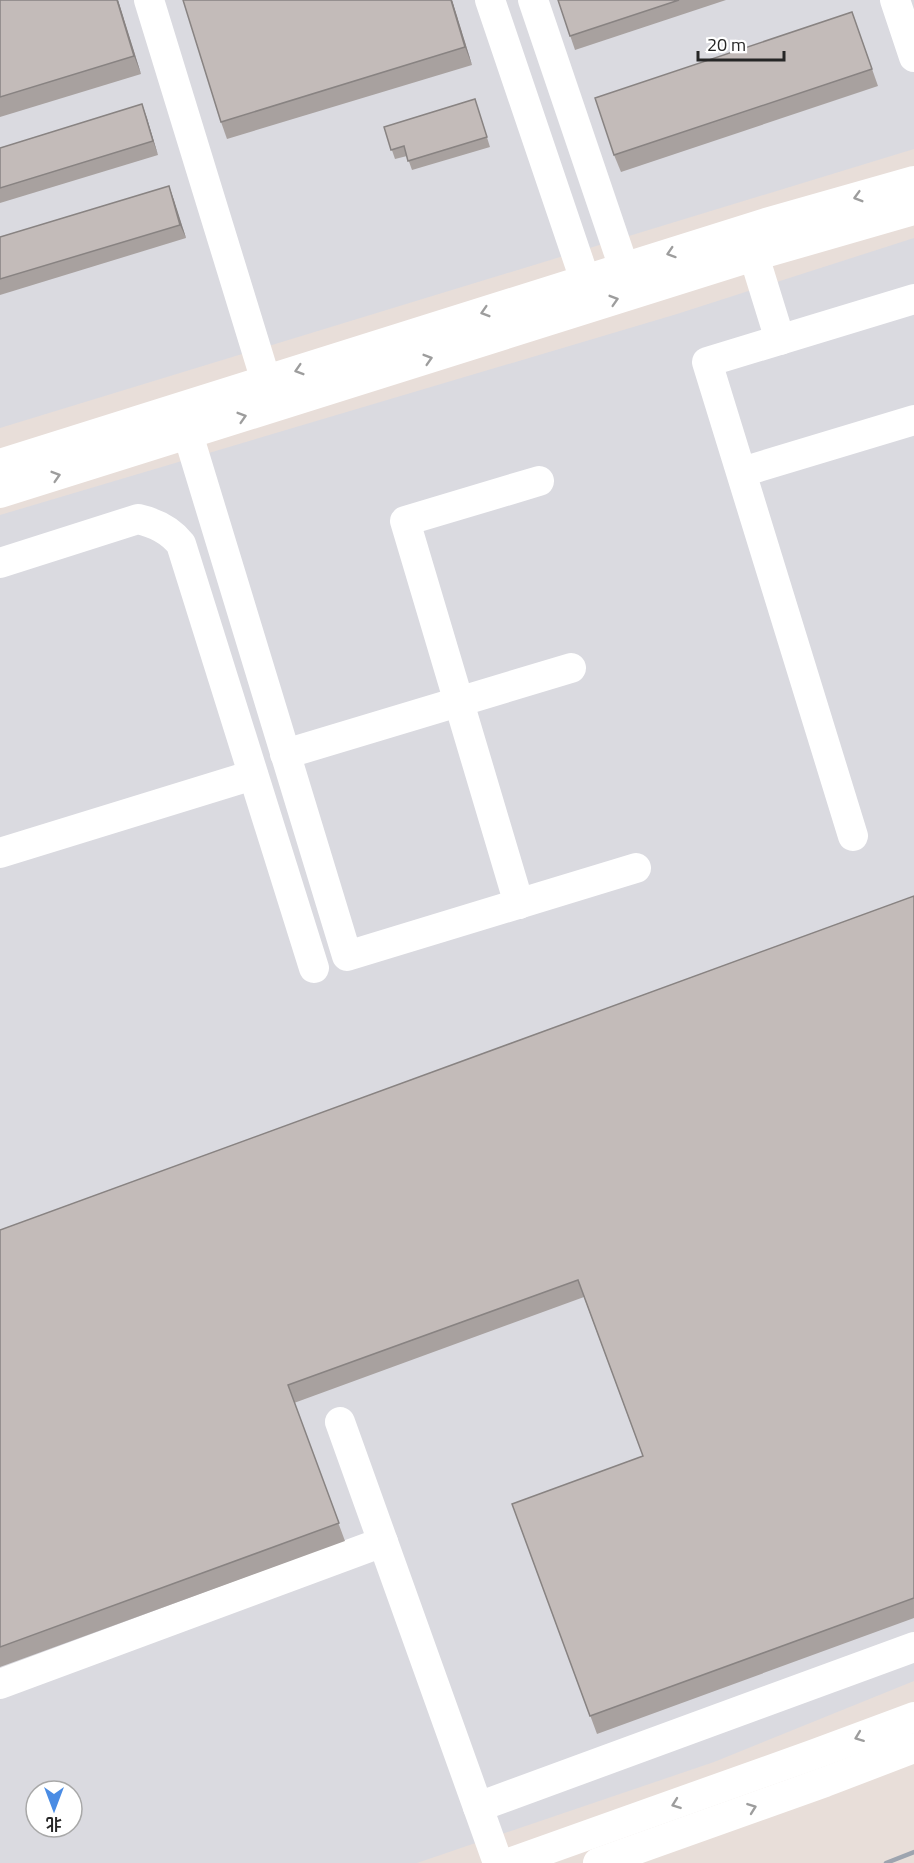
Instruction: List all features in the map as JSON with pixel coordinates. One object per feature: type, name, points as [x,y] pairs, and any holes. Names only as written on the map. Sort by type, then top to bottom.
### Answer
[{"type":"street","points":[[149,0],[266,381]]},
{"type":"street","points":[[490,0],[585,280]]},
{"type":"street","points":[[533,0],[624,268]]},
{"type":"street","points":[[895,0],[914,57]]},
{"type":"street","points":[[0,464],[766,223],[914,181]]},
{"type":"street","points":[[0,493],[754,256],[914,210]]},
{"type":"street","points":[[754,256],[780,340]]},
{"type":"street","points":[[853,836],[707,362],[914,299]]},
{"type":"street","points":[[742,472],[914,420]]},
{"type":"street","points":[[188,434],[347,956],[636,868]]},
{"type":"street","points":[[519,904],[405,521],[539,481]]},
{"type":"street","points":[[0,563],[138,519],[160,526],[181,544],[314,968]]},
{"type":"street","points":[[285,754],[571,668]]},
{"type":"street","points":[[0,853],[253,775]]},
{"type":"street","points":[[340,1422],[498,1863]]},
{"type":"street","points":[[0,1684],[383,1542]]},
{"type":"street","points":[[478,1807],[914,1647]]},
{"type":"street","points":[[509,1863],[914,1717]]},
{"type":"street","points":[[598,1863],[914,1748]]},
{"type":"shaded area","points":[[0,0],[914,0],[914,149],[0,428]]},
{"type":"shaded area","points":[[914,238],[914,1681],[714,1762],[417,1863],[0,1863],[0,515],[677,314]]},
{"type":"building","points":[[0,0],[117,0],[134,56],[0,97]]},
{"type":"building","points":[[183,0],[451,0],[465,47],[221,122]]},
{"type":"building","points":[[558,0],[679,0],[570,36]]},
{"type":"building","points":[[852,12],[872,69],[614,155],[595,98]]},
{"type":"building","points":[[475,99],[487,137],[408,161],[404,146],[391,150],[384,127]]},
{"type":"building","points":[[142,104],[153,141],[0,188],[0,148]]},
{"type":"building","points":[[169,186],[180,225],[0,279],[0,237]]},
{"type":"building","points":[[914,896],[914,1598],[590,1716],[512,1504],[643,1456],[578,1280],[288,1385],[339,1523],[0,1647],[0,1230]]},
{"type":"railway","points":[[886,1863],[914,1852]]}]
